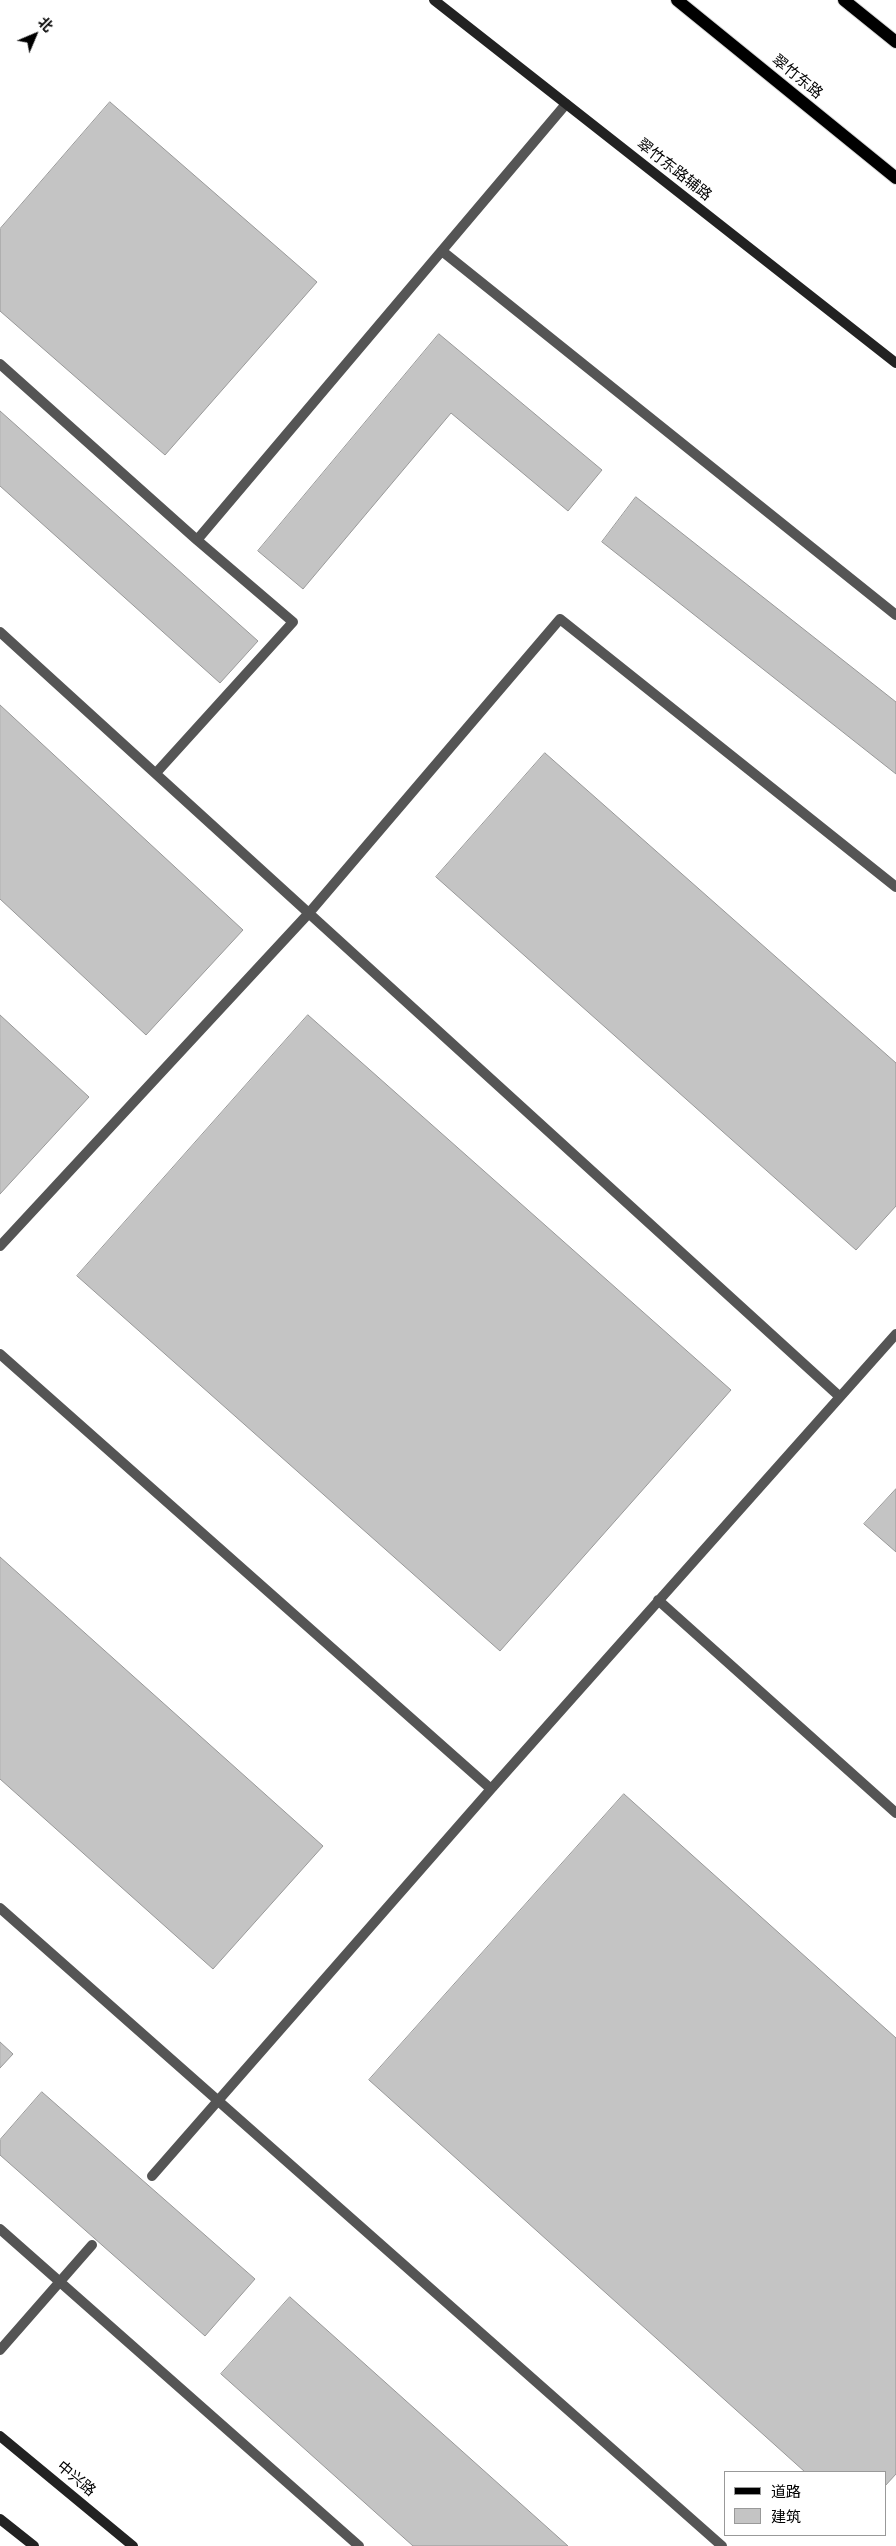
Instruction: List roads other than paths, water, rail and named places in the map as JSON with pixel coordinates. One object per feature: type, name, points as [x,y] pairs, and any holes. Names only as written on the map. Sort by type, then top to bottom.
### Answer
[{"type":"main road","name":"翠竹东路辅路","points":[[434,0],[896,363]]},
{"type":"main road","name":"翠竹东路","points":[[677,0],[896,178]]},
{"type":"main road","points":[[844,0],[896,42]]},
{"type":"main road","name":"中兴路","points":[[0,2436],[133,2546]]},
{"type":"main road","points":[[0,2519],[34,2546]]},
{"type":"lane","points":[[197,540],[566,104]]},
{"type":"lane","points":[[442,251],[896,616]]},
{"type":"lane","points":[[0,364],[197,540],[293,622],[156,774]]},
{"type":"lane","points":[[0,1246],[309,913],[560,619],[896,886]]},
{"type":"lane","points":[[0,632],[839,1396]]},
{"type":"lane","points":[[152,2176],[658,1600],[896,1334]]},
{"type":"lane","points":[[0,1354],[491,1789]]},
{"type":"lane","points":[[658,1600],[896,1813]]},
{"type":"lane","points":[[0,1908],[722,2546]]},
{"type":"lane","points":[[0,2229],[359,2546]]},
{"type":"lane","points":[[0,2350],[92,2245]]}]
